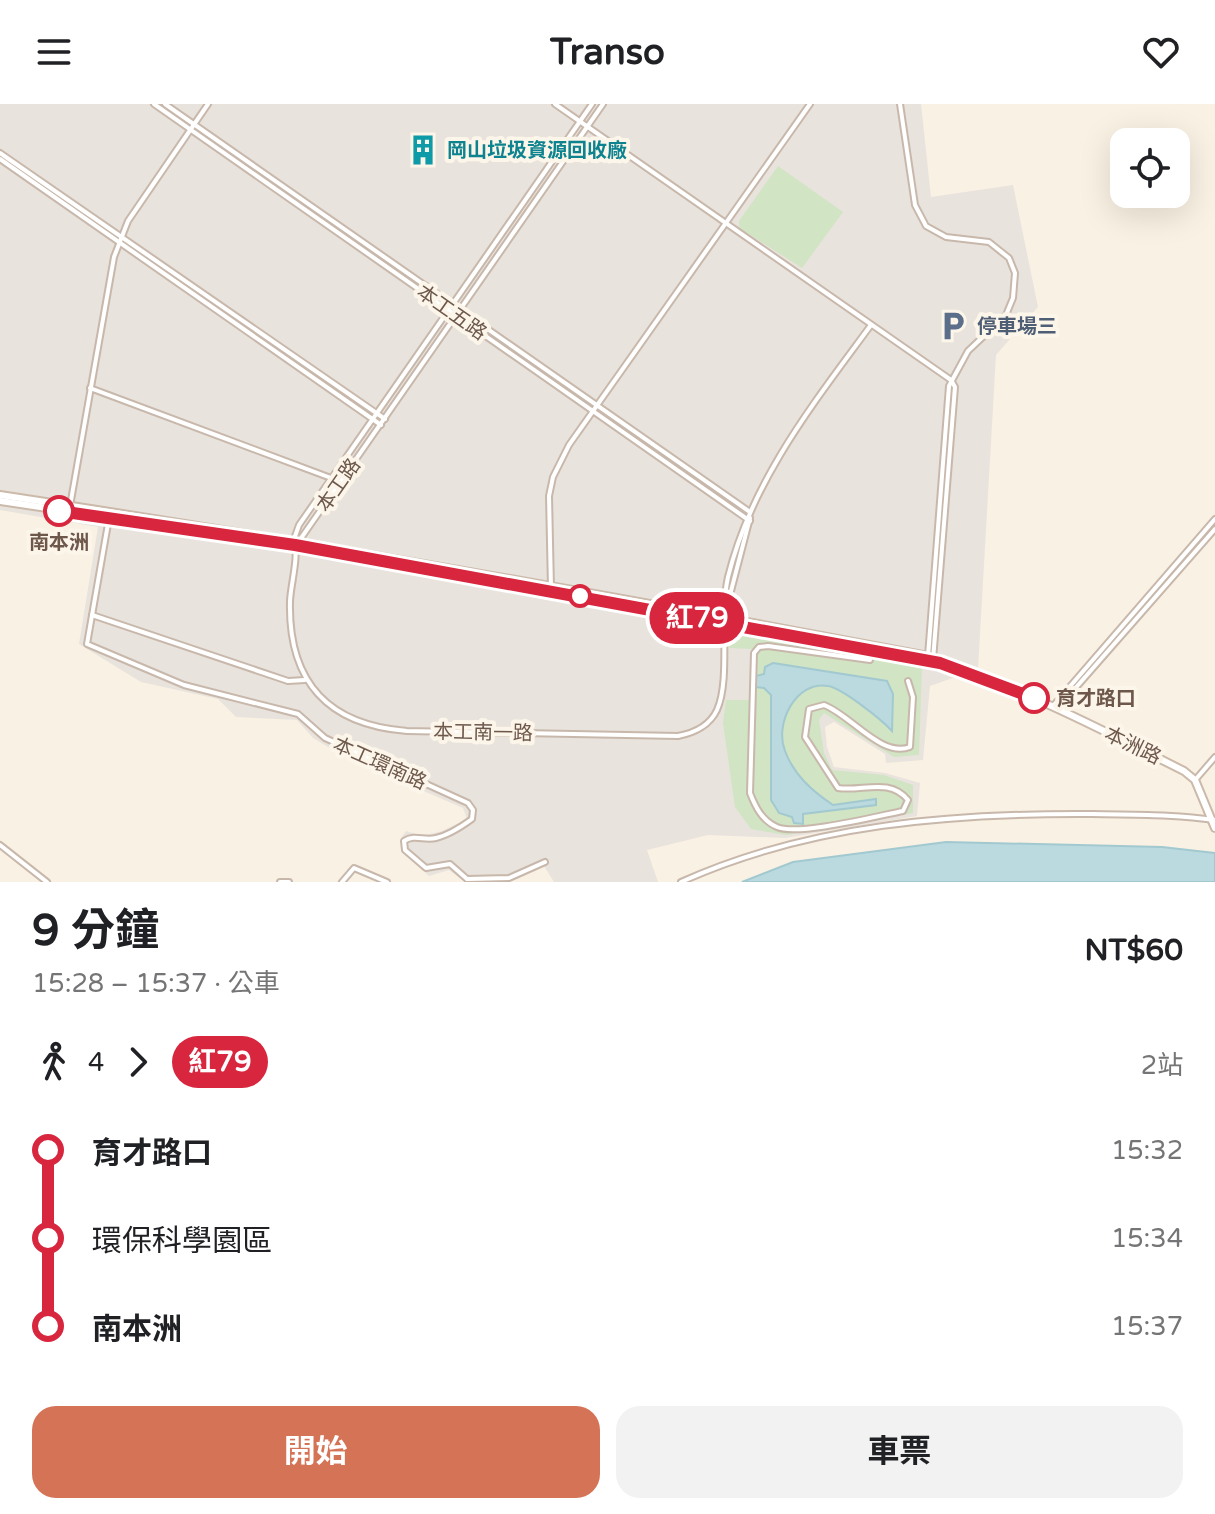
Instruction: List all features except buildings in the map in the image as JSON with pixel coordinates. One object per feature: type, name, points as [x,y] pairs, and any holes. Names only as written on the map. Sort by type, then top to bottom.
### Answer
[{"type":"main road","name":"本洲路","points":[[0,495],[70,509]]},
{"type":"main road","name":"本洲路","points":[[0,501],[296,542],[723,618],[932,660],[983,676],[1056,707],[1184,771],[1195,780]]},
{"type":"main road","points":[[1195,780],[1215,828]]},
{"type":"street","name":"本工五路","points":[[154,104],[192,127],[596,409],[750,512]]},
{"type":"street","name":"本工五路","points":[[165,104],[192,127]]},
{"type":"street","points":[[70,509],[107,289],[120,240],[128,221],[208,104]]},
{"type":"street","points":[[555,104],[951,380],[955,387],[932,660]]},
{"type":"street","name":"本工路","points":[[296,542],[299,525],[592,104]]},
{"type":"street","name":"本工路","points":[[296,542],[603,104]]},
{"type":"street","points":[[551,587],[549,496],[553,477],[569,445],[728,225],[810,104]]},
{"type":"street","points":[[900,104],[915,205],[926,226],[946,237],[989,242],[1009,258],[1015,273],[1013,298],[1006,315],[968,351],[951,380]]},
{"type":"street","points":[[0,153],[120,240]]},
{"type":"street","points":[[0,159],[383,422]]},
{"type":"street","name":"本工南一路","points":[[305,680],[340,712],[381,729],[678,736],[703,726],[717,709],[721,697],[723,618],[750,512],[791,435],[871,325]]},
{"type":"street","points":[[90,388],[331,478],[339,484]]},
{"type":"street","name":"本工五路","points":[[596,409],[748,519]]},
{"type":"street","name":"本工環南路","points":[[110,515],[87,644],[184,685],[298,714],[325,738],[468,803],[472,819],[459,828],[438,838],[414,837],[404,841],[405,850],[426,868],[450,864],[467,879],[504,879],[545,862]]},
{"type":"street","points":[[1056,707],[1215,519]]},
{"type":"street","points":[[1056,707],[1215,529]]},
{"type":"street","points":[[92,615],[288,681],[305,680],[291,635],[296,542]]},
{"type":"street","points":[[870,660],[768,646],[759,647],[754,653],[750,793],[760,812],[775,827],[786,829],[834,824],[903,811],[908,800],[903,793],[884,787],[838,788],[805,737],[809,709],[824,705],[875,737],[883,746],[893,750],[910,747],[913,697],[908,681]]},
{"type":"street","points":[[1195,780],[1215,757]]},
{"type":"street","points":[[681,882],[726,862],[787,845],[915,821],[1046,814],[1159,814],[1213,820]]},
{"type":"street","points":[[0,845],[47,882]]},
{"type":"street","points":[[342,882],[354,868],[387,882]]},
{"type":"street","points":[[280,882],[289,882]]},
{"type":"shaded area","points":[[0,104],[921,104],[931,197],[1013,185],[1038,307],[996,355],[978,669],[930,686],[923,760],[886,763],[885,754],[834,722],[825,727],[827,747],[834,767],[885,773],[920,783],[917,816],[785,838],[708,835],[647,850],[658,882],[554,882],[544,866],[509,882],[465,882],[449,870],[429,876],[401,851],[401,838],[406,831],[422,836],[467,819],[463,808],[347,758],[313,738],[297,720],[236,717],[218,699],[141,682],[79,644],[98,527],[0,510]]},
{"type":"green space","points":[[778,166],[843,212],[802,268],[739,228],[739,221]]},
{"type":"green space","points":[[736,629],[922,665],[919,755],[894,757],[824,713],[819,720],[824,753],[832,770],[884,775],[913,785],[913,813],[786,835],[751,829],[735,807],[723,723],[726,700],[750,700],[752,649],[729,648],[729,634]]},
{"type":"water","points":[[773,663],[887,681],[893,694],[892,731],[852,698],[834,688],[817,686],[806,690],[790,706],[782,740],[789,760],[804,782],[833,805],[876,799],[876,805],[803,814],[803,824],[794,823],[792,817],[779,813],[771,800],[771,695],[764,688],[756,687],[756,676],[764,674],[765,667]]},
{"type":"water","points":[[946,842],[1162,847],[1215,853],[1215,882],[742,882],[793,862]]},
{"type":"bus line","name":"紅79","points":[[59,511],[295,545],[940,663],[983,676],[1034,698]]},
{"type":"place","name":"岡山垃圾資源回收廠","points":[[423,150]]},
{"type":"place","name":"停車場三","points":[[953,326]]},
{"type":"place","name":"南本洲","points":[[59,511]]},
{"type":"place","name":"育才路口","points":[[1034,698]]}]
